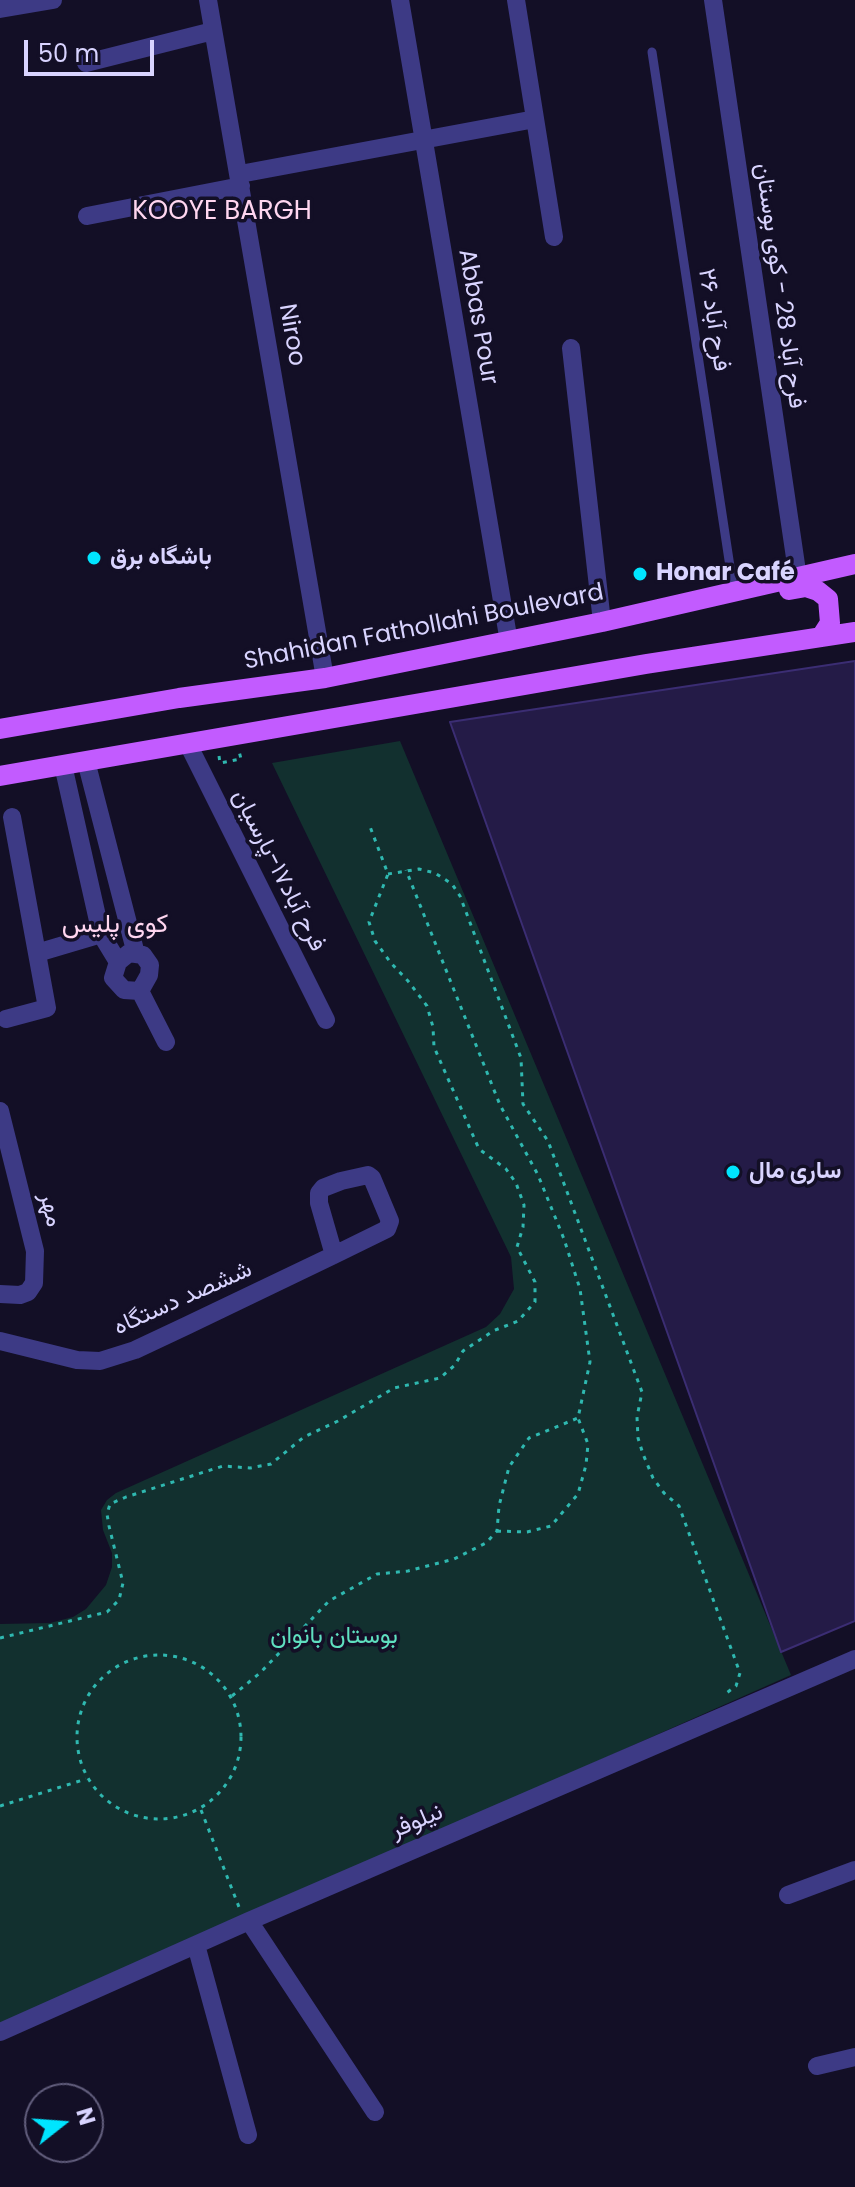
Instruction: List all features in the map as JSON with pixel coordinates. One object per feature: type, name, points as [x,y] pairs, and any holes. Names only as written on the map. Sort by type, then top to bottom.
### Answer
[{"type":"main road","name":"Shahidan Fathollahi Boulevard","points":[[0,729],[179,698],[325,678],[602,622],[855,564]]},
{"type":"main road","points":[[669,607],[692,609],[806,587],[828,599],[830,623],[821,637]]},
{"type":"main road","points":[[0,776],[646,664],[855,632]]},
{"type":"street","points":[[0,9],[53,0]]},
{"type":"street","name":"Niroo","points":[[208,0],[325,678]]},
{"type":"street","name":"Abbas Pour","points":[[400,0],[509,642]]},
{"type":"street","points":[[516,0],[554,237]]},
{"type":"street","name":"فرح آباد 28 - کوی بوستان","points":[[713,0],[798,578]]},
{"type":"street","points":[[86,63],[213,31]]},
{"type":"street","points":[[87,216],[240,180],[535,119]]},
{"type":"street","points":[[571,348],[602,622]]},
{"type":"street","name":"فرح آباد۱۷-پارسیان","points":[[188,744],[326,1020]]},
{"type":"street","points":[[86,761],[136,954]]},
{"type":"street","points":[[63,765],[101,934],[118,962]]},
{"type":"street","points":[[6,1019],[47,1008],[12,817]]},
{"type":"street","points":[[37,953],[101,934]]},
{"type":"street","points":[[129,953],[143,955],[150,965],[149,975],[140,991],[124,990],[113,978],[118,962],[129,953]]},
{"type":"street","points":[[140,991],[166,1042]]},
{"type":"street","name":"مهر","points":[[0,1111],[35,1251],[34,1283],[28,1292],[20,1295],[0,1294]]},
{"type":"street","name":"ششصد دستگاه","points":[[0,1341],[54,1356],[100,1361],[148,1344],[334,1255],[387,1229],[390,1221],[368,1175],[341,1181],[323,1188],[319,1193],[334,1255]]},
{"type":"street","name":"نیلوفر","points":[[0,2032],[196,1945],[240,1918],[855,1659]]},
{"type":"street","points":[[788,1895],[855,1870]]},
{"type":"street","points":[[240,1918],[375,2112]]},
{"type":"street","points":[[196,1945],[248,2135]]},
{"type":"street","points":[[817,2066],[855,2057]]},
{"type":"lane","name":"فرح آباد ۲۶","points":[[652,52],[734,593]]},
{"type":"path","points":[[220,763],[241,759]]},
{"type":"path","points":[[0,1638],[107,1612],[119,1600],[123,1583],[107,1514],[110,1504],[223,1466],[250,1468],[271,1464],[304,1437],[394,1388],[440,1378],[455,1365],[463,1351],[493,1331],[518,1321],[535,1302],[535,1282],[517,1247],[523,1227],[524,1205],[516,1183],[506,1169],[479,1149],[434,1047],[427,1006],[375,941],[369,922],[388,874],[369,824]]},
{"type":"path","points":[[388,874],[419,869],[435,873],[452,884],[460,896],[521,1058],[523,1104],[548,1141],[642,1392],[637,1417],[643,1454],[653,1478],[679,1506],[740,1673],[736,1686],[719,1699]]},
{"type":"path","points":[[406,870],[500,1105],[538,1175],[580,1289],[590,1362],[578,1418],[588,1444],[578,1494],[551,1526],[527,1532],[497,1531]]},
{"type":"path","points":[[232,1696],[260,1673],[329,1601],[377,1574],[408,1571],[454,1559],[486,1543],[497,1531],[499,1506],[509,1467],[529,1438],[578,1418]]},
{"type":"path","points":[[159,1653],[201,1664],[232,1696],[243,1738],[232,1780],[201,1810],[159,1821],[145,1818],[117,1810],[86,1779],[75,1737],[86,1695],[117,1664],[159,1653]]},
{"type":"path","points":[[0,1806],[86,1779]]},
{"type":"path","points":[[201,1810],[240,1910],[240,1918]]},
{"type":"green space","name":"بوستان بانوان","points":[[400,741],[791,1675],[0,2027],[0,1624],[50,1623],[73,1617],[86,1609],[106,1585],[112,1567],[112,1553],[103,1530],[101,1510],[116,1493],[486,1327],[500,1314],[514,1289],[511,1257],[272,763]]},
{"type":"building","name":"ساری مال","points":[[855,661],[855,1621],[781,1652],[450,722]]},
{"type":"place","name":"باشگاه برق","points":[[94,558]]},
{"type":"place","name":"Honar Café","points":[[640,574]]},
{"type":"place","name":"ساری مال","points":[[733,1172]]},
{"type":"district","name":"KOOYE BARGH","points":[[222,212]]},
{"type":"district","name":"کوی پلیس","points":[[115,925]]}]
